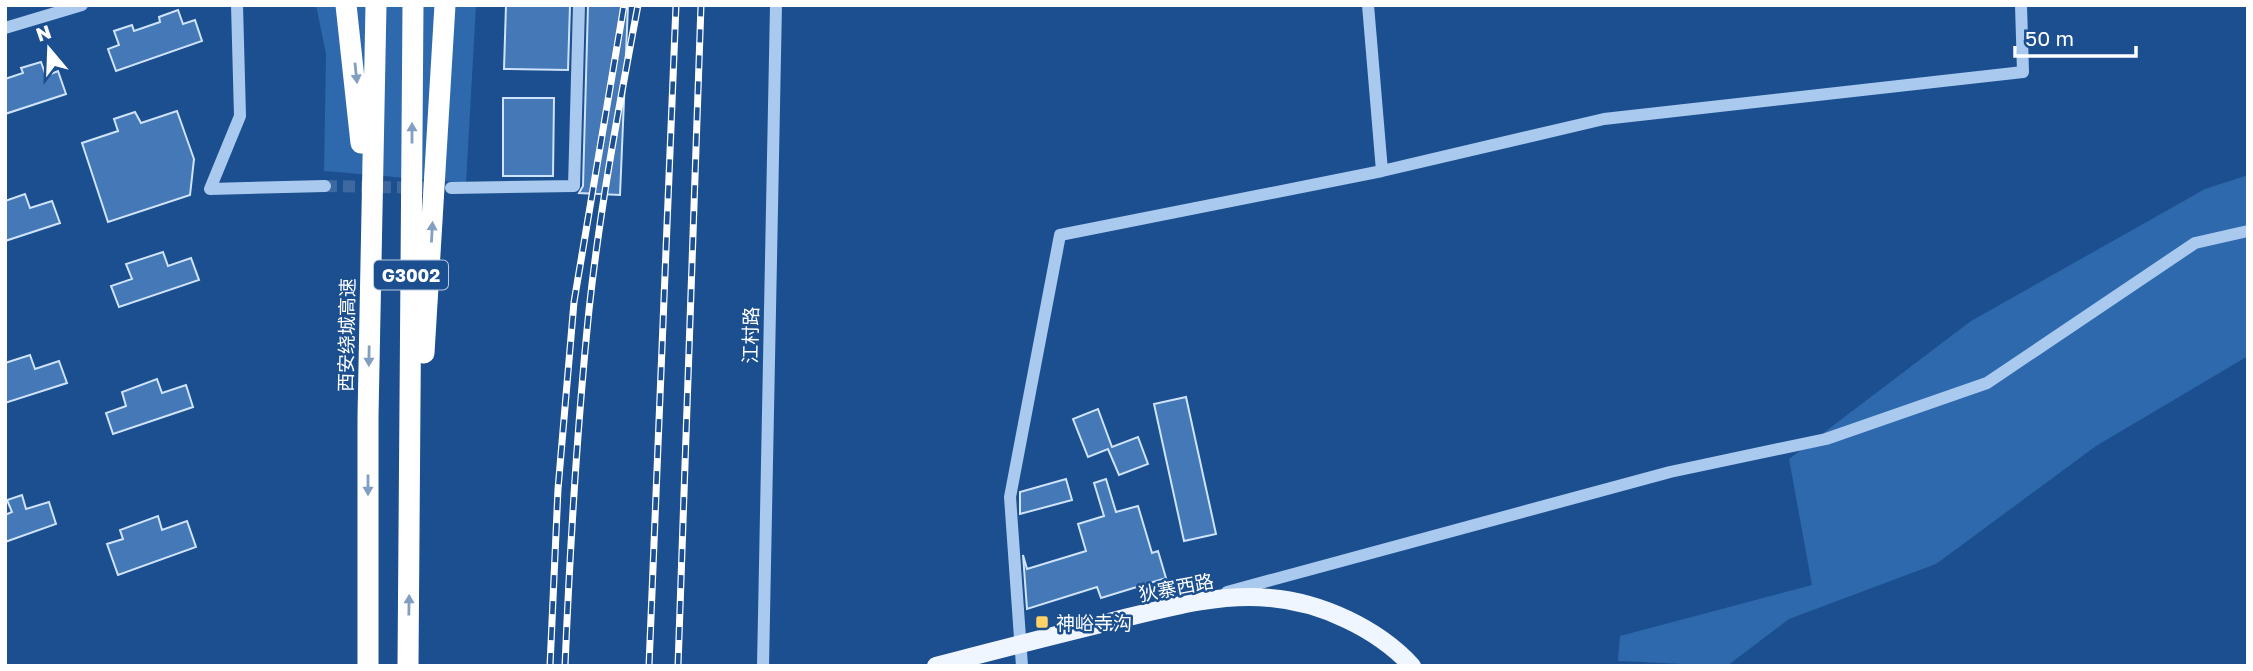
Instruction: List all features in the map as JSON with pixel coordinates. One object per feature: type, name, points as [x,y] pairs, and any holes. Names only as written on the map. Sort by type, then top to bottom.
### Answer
[{"type":"highway","points":[[346,5],[359,106],[369,296]]},
{"type":"highway","name":"西安绕城高速","points":[[368,666],[369,296],[376,5]]},
{"type":"highway","name":"G3002","points":[[408,666],[413,5]]},
{"type":"highway","points":[[410,544],[445,5]]},
{"type":"main road","name":"狄寨西路","points":[[936,666],[1162,609],[1228,598],[1284,600],[1350,622],[1390,646],[1412,666]]},
{"type":"street","points":[[5,28],[82,5]]},
{"type":"street","points":[[237,5],[240,116],[211,189],[325,186]]},
{"type":"street","points":[[451,188],[574,186],[579,5]]},
{"type":"street","name":"江村路","points":[[762,666],[776,5]]},
{"type":"street","points":[[1368,5],[1382,171]]},
{"type":"street","points":[[1022,666],[1018,644],[1010,497],[1060,235],[1382,171],[1604,118],[2023,72],[2021,5]]},
{"type":"street","points":[[1162,609],[1670,472],[1826,439],[1987,383],[2195,243],[2248,231]]},
{"type":"shaded area","points":[[316,5],[476,5],[466,183],[324,171],[326,54]]},
{"type":"shaded area","points":[[2248,175],[2248,356],[2096,446],[1936,564],[1789,619],[1727,666],[1618,661],[1620,636],[1812,585],[1789,459],[1971,321],[2205,189]]},
{"type":"building","points":[[506,5],[570,5],[568,70],[504,69]]},
{"type":"building","points":[[588,5],[628,5],[620,195],[579,193],[583,186]]},
{"type":"building","points":[[178,10],[183,24],[195,20],[202,41],[116,71],[108,49],[119,45],[114,31],[132,25],[134,31],[160,22],[159,17]]},
{"type":"building","points":[[41,62],[46,76],[58,71],[66,94],[5,114],[5,79],[23,73],[21,68]]},
{"type":"building","points":[[503,98],[554,98],[553,176],[503,176]]},
{"type":"building","points":[[177,111],[194,159],[190,195],[108,222],[82,143],[118,131],[114,119],[135,112],[141,123]]},
{"type":"building","points":[[25,194],[30,208],[52,201],[60,223],[5,241],[5,201]]},
{"type":"building","points":[[163,252],[168,266],[191,258],[199,280],[119,307],[111,286],[132,279],[126,264]]},
{"type":"building","points":[[30,355],[35,369],[59,361],[67,383],[5,403],[5,363]]},
{"type":"building","points":[[157,379],[162,393],[186,385],[193,407],[113,434],[106,413],[126,406],[122,392]]},
{"type":"building","points":[[1186,397],[1216,534],[1184,541],[1154,404]]},
{"type":"building","points":[[1098,409],[1112,447],[1138,437],[1148,464],[1119,475],[1108,449],[1088,457],[1073,419]]},
{"type":"building","points":[[1066,479],[1072,500],[1020,514],[1020,492]]},
{"type":"building","points":[[1106,479],[1116,512],[1138,506],[1152,553],[1158,551],[1166,578],[1101,598],[1097,587],[1027,609],[1023,555],[1027,569],[1086,551],[1078,524],[1104,516],[1094,483]]},
{"type":"building","points":[[22,495],[26,509],[49,502],[56,524],[5,542],[5,515],[12,512],[7,500]]},
{"type":"building","points":[[158,516],[162,530],[187,521],[196,547],[118,575],[107,544],[123,539],[120,530]]},
{"type":"tunnel","points":[[325,186],[440,188]]},
{"type":"railway","points":[[550,666],[558,489],[574,302],[624,5]]},
{"type":"railway","points":[[565,666],[574,488],[593,272],[638,5]]},
{"type":"railway","points":[[649,666],[676,5]]},
{"type":"railway","points":[[678,666],[701,5]]},
{"type":"place","name":"神峪寺沟","points":[[1042,622]]}]
